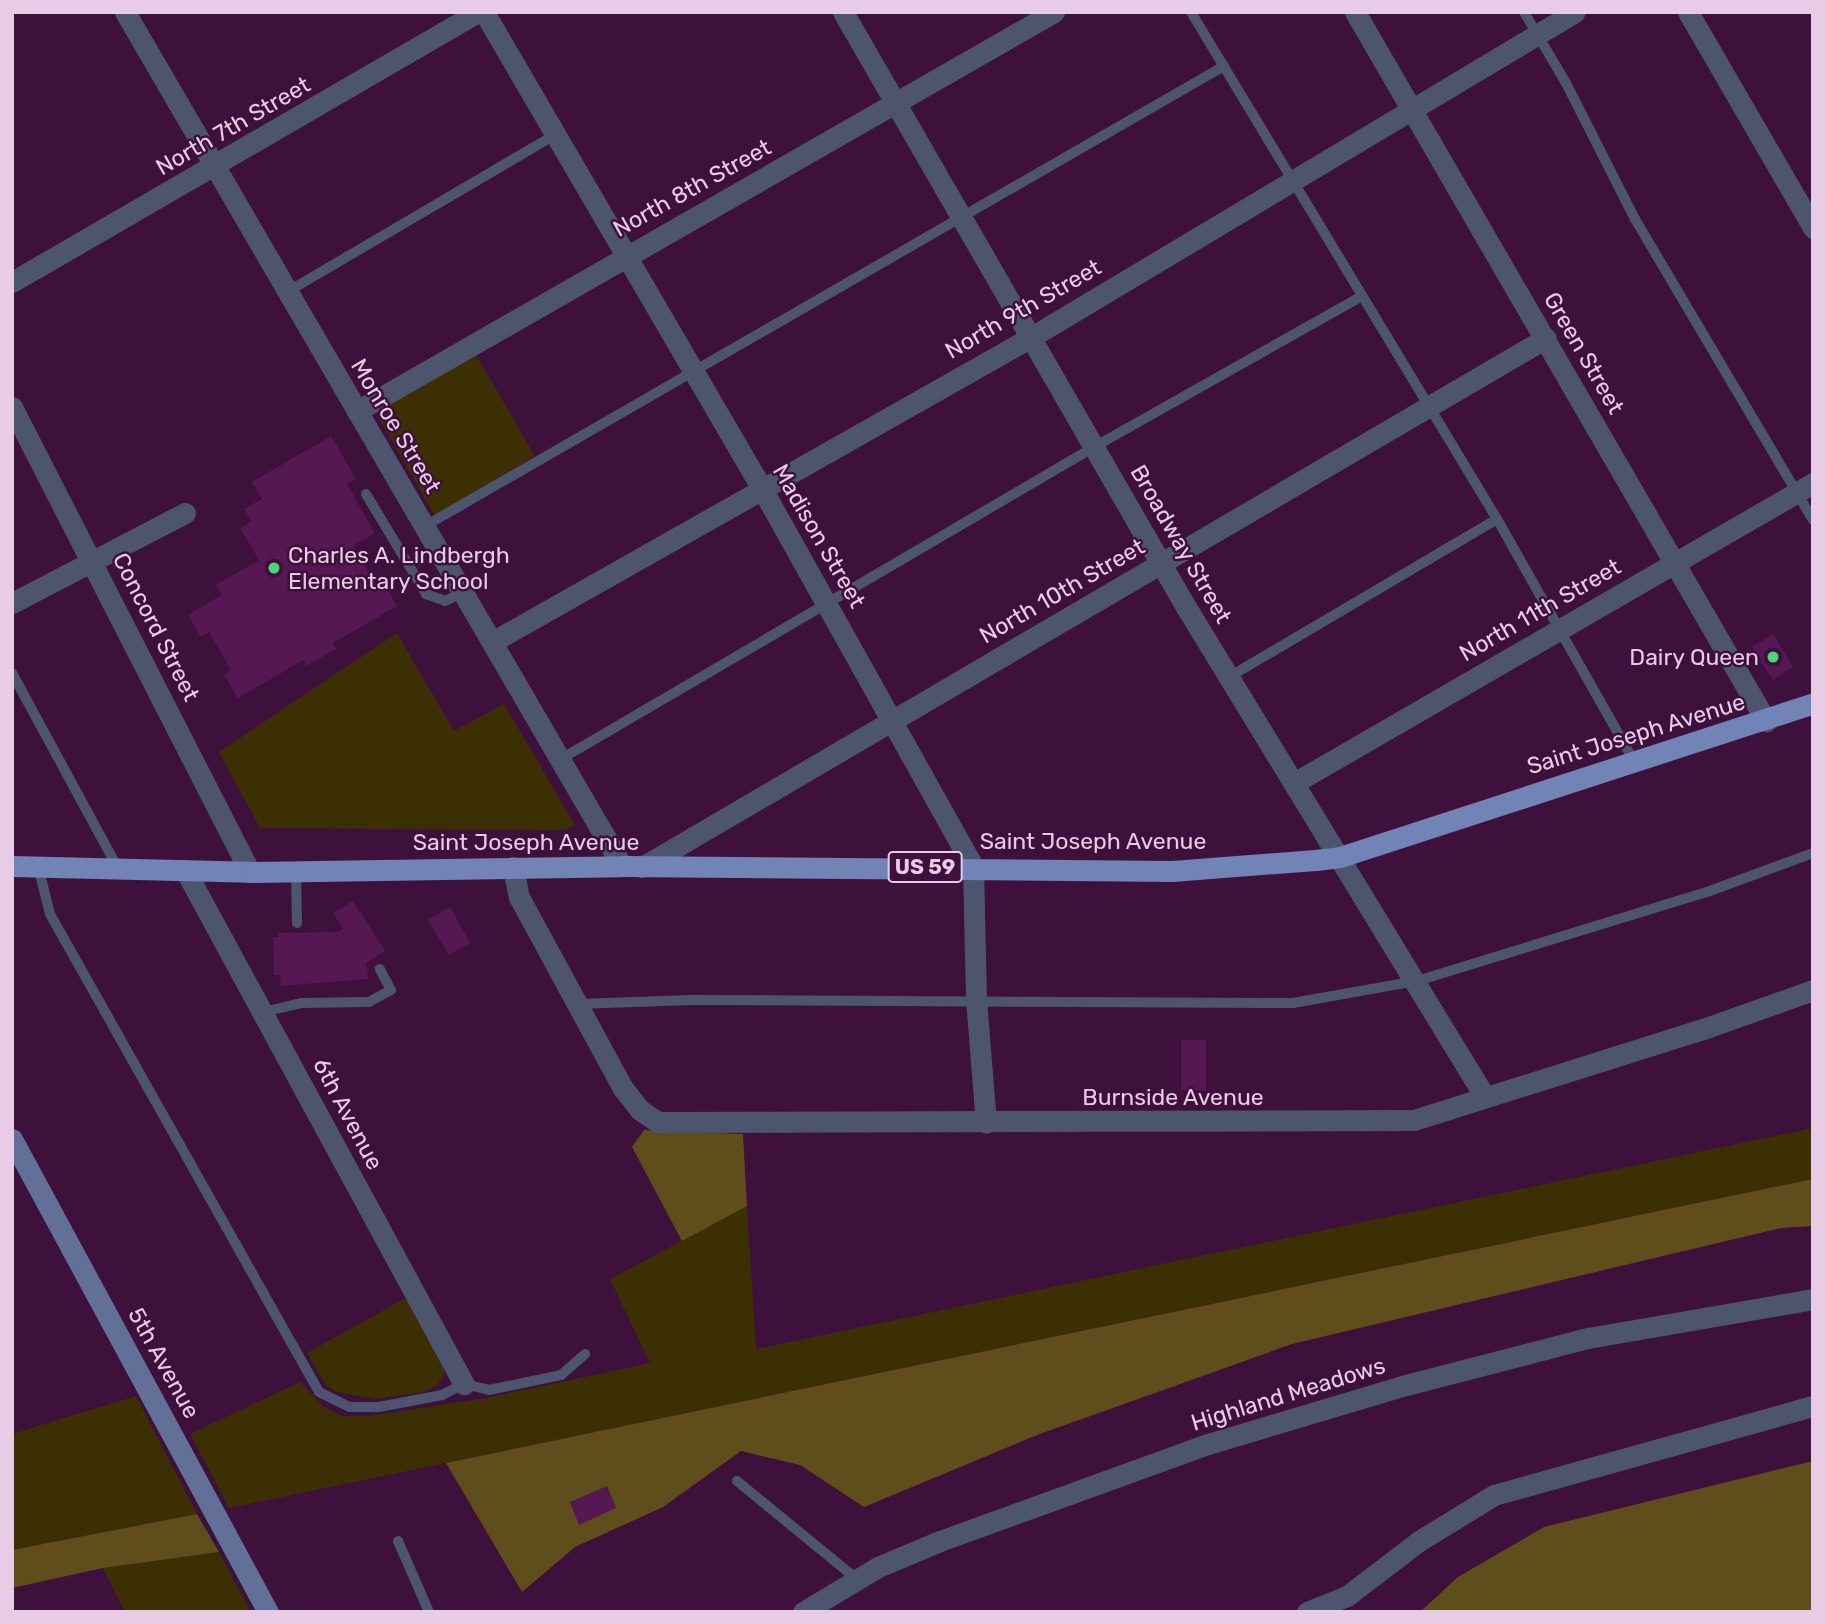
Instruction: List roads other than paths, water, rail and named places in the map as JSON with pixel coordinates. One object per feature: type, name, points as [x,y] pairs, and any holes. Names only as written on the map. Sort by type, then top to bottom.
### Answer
[{"type":"main road","name":"Saint Joseph Avenue","points":[[12,866],[117,866],[250,872],[513,867],[1172,870],[1340,857],[1766,721],[1813,703]]},
{"type":"street","name":"Monroe Street","points":[[125,12],[561,759],[632,867]]},
{"type":"street","name":"North 7th Street","points":[[12,282],[215,167],[478,12]]},
{"type":"street","name":"Madison Street","points":[[484,12],[761,487],[973,867],[976,999],[986,1123]]},
{"type":"street","name":"Broadway Street","points":[[843,12],[1033,336],[1161,563],[1485,1097]]},
{"type":"street","name":"North 8th Street","points":[[357,411],[1054,12]]},
{"type":"street","name":"Green Street","points":[[1355,12],[1766,721]]},
{"type":"street","name":"North 9th Street","points":[[492,642],[761,487],[1033,336],[1575,12]]},
{"type":"street","points":[[1688,12],[1813,229]]},
{"type":"street","name":"North 10th Street","points":[[632,867],[893,720],[1546,338]]},
{"type":"street","name":"Concord Street","points":[[12,407],[250,872]]},
{"type":"street","name":"North 11th Street","points":[[1294,783],[1804,488]]},
{"type":"street","points":[[12,603],[185,513]]},
{"type":"street","name":"Burnside Avenue","points":[[513,867],[519,897],[622,1087],[640,1110],[658,1122],[1414,1120],[1703,1029],[1813,990]]},
{"type":"street","name":"6th Avenue","points":[[185,870],[464,1384]]},
{"type":"street","name":"5th Avenue","points":[[12,1139],[268,1612]]},
{"type":"street","name":"Highland Meadows","points":[[803,1612],[858,1580],[940,1541],[1208,1444],[1402,1386],[1588,1338],[1813,1299]]},
{"type":"street","points":[[1307,1612],[1347,1596],[1419,1541],[1494,1495],[1813,1406]]},
{"type":"lane","points":[[1191,12],[1427,408],[1497,519],[1634,761]]},
{"type":"lane","points":[[1524,12],[1635,219],[1804,488],[1813,520]]},
{"type":"lane","points":[[425,526],[1224,66]]},
{"type":"lane","points":[[287,292],[555,135]]},
{"type":"lane","points":[[561,759],[1094,447],[1362,296]]},
{"type":"lane","points":[[366,494],[426,594],[445,601],[464,592]]},
{"type":"lane","points":[[1229,677],[1497,519]]},
{"type":"lane","points":[[12,673],[117,866]]},
{"type":"lane","points":[[577,1004],[976,999],[1293,1003],[1417,981],[1707,892],[1813,853]]},
{"type":"lane","points":[[38,866],[50,914],[313,1386],[332,1402],[379,1407],[442,1395],[464,1384],[489,1390],[561,1375],[575,1367],[585,1354]]},
{"type":"lane","points":[[296,871],[297,923]]},
{"type":"lane","points":[[263,1012],[301,1003],[369,1002],[391,990],[380,969]]},
{"type":"lane","points":[[737,1481],[858,1580]]},
{"type":"lane","points":[[398,1541],[429,1612]]},
{"type":"place","name":"Charles A. Lindbergh Elementary School","points":[[274,568]]},
{"type":"place","name":"Dairy Queen","points":[[1773,657]]}]
